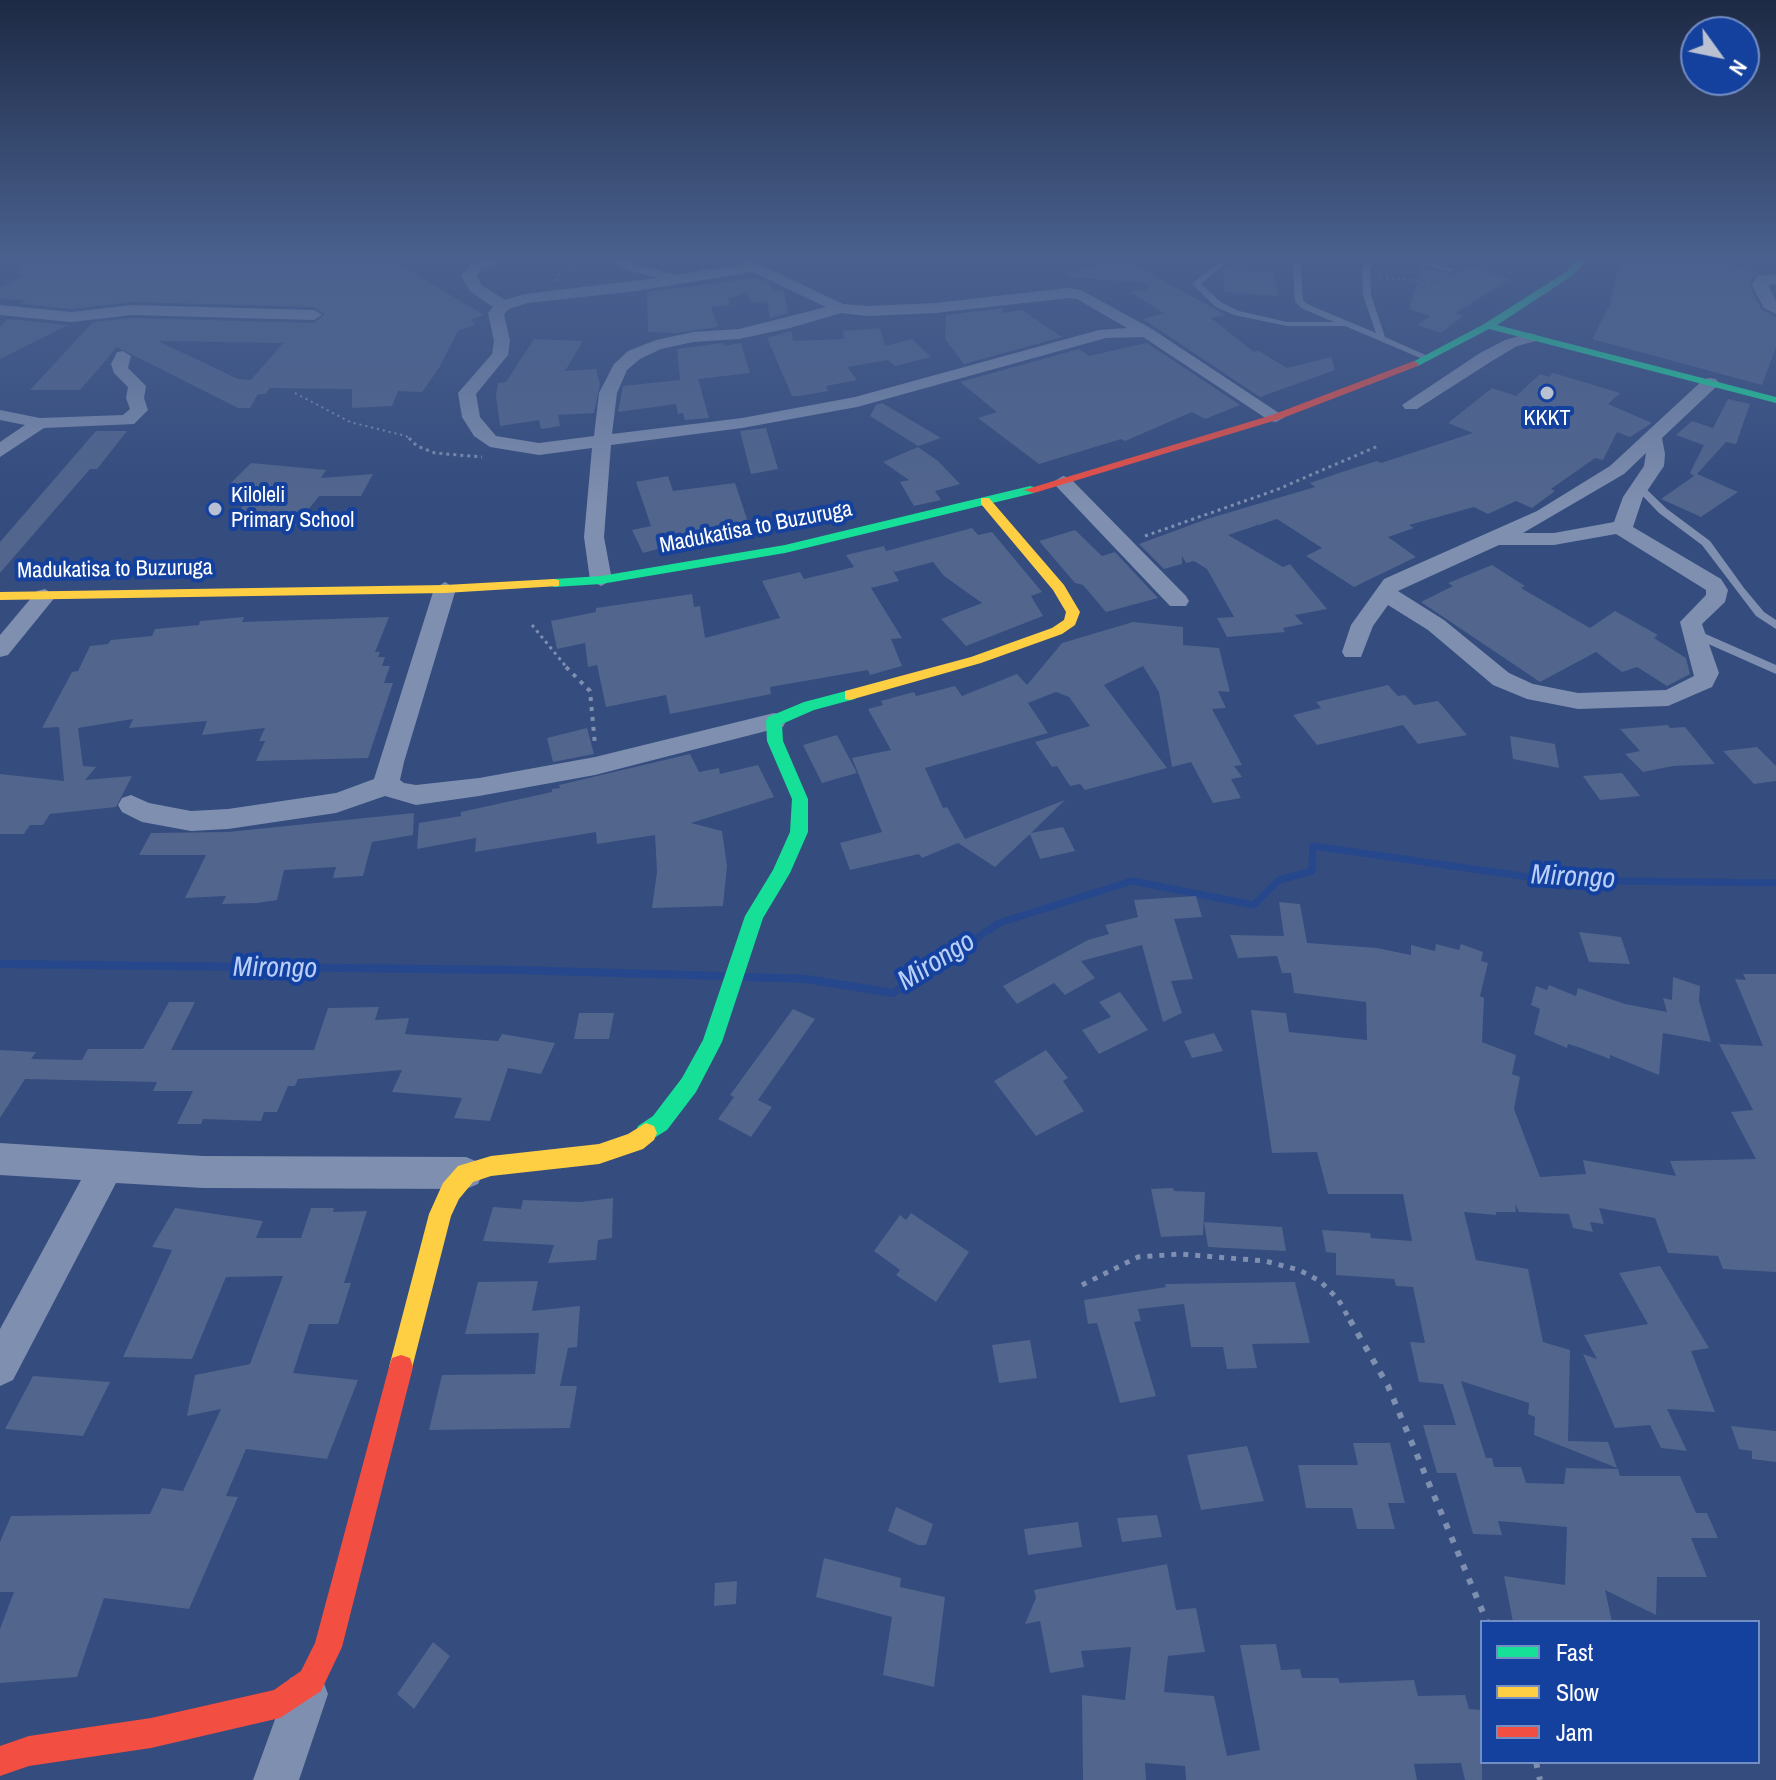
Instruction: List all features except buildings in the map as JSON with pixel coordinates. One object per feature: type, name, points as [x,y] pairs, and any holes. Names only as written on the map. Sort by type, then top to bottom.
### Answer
[{"type":"main road","name":"Madukatisa to Buzuruga","points":[[0,596],[445,589],[601,580],[785,549],[1063,482],[1276,417],[1428,358],[1460,341]]},
{"type":"main road","points":[[1542,341],[1776,400]]},
{"type":"main road","points":[[0,1761],[29,1751],[151,1733],[280,1703],[311,1681],[328,1647],[440,1214],[451,1191],[466,1173],[491,1166],[599,1154],[635,1142],[660,1123],[689,1085],[712,1042],[754,916],[781,873],[799,832],[800,799],[775,741],[774,721],[809,706],[976,660],[1057,631],[1070,622],[1073,612],[1059,588],[985,501]]},
{"type":"street","points":[[502,341],[500,355],[467,393],[471,417],[490,441],[524,449],[742,423],[857,402],[1076,341]]},
{"type":"street","points":[[601,580],[594,537],[608,393],[620,368],[634,355],[674,341]]},
{"type":"street","points":[[1160,341],[1276,417]]},
{"type":"street","points":[[1411,405],[1486,357],[1518,341]]},
{"type":"street","points":[[0,415],[40,423],[118,422],[133,418],[139,410],[135,398],[137,386],[120,369],[123,356]]},
{"type":"street","points":[[1353,652],[1362,625],[1392,584],[1544,515],[1617,470],[1710,383]]},
{"type":"street","points":[[0,451],[40,423]]},
{"type":"street","points":[[1385,593],[1436,625],[1501,679],[1527,691],[1559,699],[1668,698],[1689,690],[1704,681],[1707,673],[1691,632],[1691,622],[1717,597],[1713,584],[1626,534],[1623,527],[1639,487],[1654,466],[1656,454],[1653,439]]},
{"type":"street","points":[[1063,482],[1178,601]]},
{"type":"street","points":[[1494,540],[1554,539],[1623,527]]},
{"type":"street","points":[[131,805],[142,812],[191,821],[228,819],[336,803],[367,794],[386,784],[445,589]]},
{"type":"street","points":[[0,650],[45,596]]},
{"type":"street","points":[[386,784],[397,791],[416,795],[479,787],[595,766],[774,721]]},
{"type":"street","points":[[0,1159],[203,1172],[466,1173]]},
{"type":"street","points":[[0,1367],[107,1166]]},
{"type":"street","points":[[276,1780],[311,1681]]},
{"type":"lane","points":[[1385,341],[1428,358]]},
{"type":"lane","points":[[1639,487],[1663,511],[1706,543],[1760,614],[1776,625]]},
{"type":"lane","points":[[1691,632],[1776,670]]},
{"type":"path","points":[[295,393],[350,422],[406,436],[417,446],[435,453],[494,459]]},
{"type":"path","points":[[1121,543],[1276,490],[1378,446]]},
{"type":"path","points":[[532,625],[557,658],[590,691],[595,721],[595,766]]},
{"type":"path","points":[[1082,1285],[1138,1257],[1180,1254],[1265,1261],[1299,1270],[1320,1281],[1338,1299],[1388,1386],[1486,1620]]},
{"type":"waterway","name":"Mirongo","points":[[949,957],[999,923],[1132,881],[1254,905],[1279,880],[1312,871],[1313,846],[1550,880],[1776,883]]},
{"type":"waterway","name":"Mirongo","points":[[746,977],[806,979],[893,993],[949,957]]},
{"type":"waterway","name":"Mirongo","points":[[0,964],[515,970],[722,976]]},
{"type":"traffic: fast","points":[[1414,364],[1459,341]]},
{"type":"traffic: fast","points":[[1547,341],[1776,400]]},
{"type":"traffic: fast","points":[[554,583],[601,580],[785,549],[1030,490]]},
{"type":"traffic: fast","points":[[646,1133],[660,1123],[689,1085],[712,1042],[754,916],[781,873],[799,832],[800,799],[775,741],[774,721],[809,706],[850,695]]},
{"type":"traffic: slow","points":[[850,695],[976,660],[1057,631],[1070,622],[1073,612],[1059,588],[985,501]]},
{"type":"traffic: slow","points":[[0,596],[445,589],[554,583]]},
{"type":"traffic: slow","points":[[401,1367],[440,1214],[451,1191],[466,1173],[491,1166],[599,1154],[635,1142],[646,1133]]},
{"type":"traffic: jam","points":[[1030,490],[1276,417],[1414,364]]},
{"type":"traffic: jam","points":[[0,1761],[29,1751],[151,1733],[280,1703],[311,1681],[328,1647],[401,1367]]},
{"type":"place","name":"KKKT","points":[[1547,393]]},
{"type":"place","name":"Kiloleli Primary School","points":[[215,509]]}]
